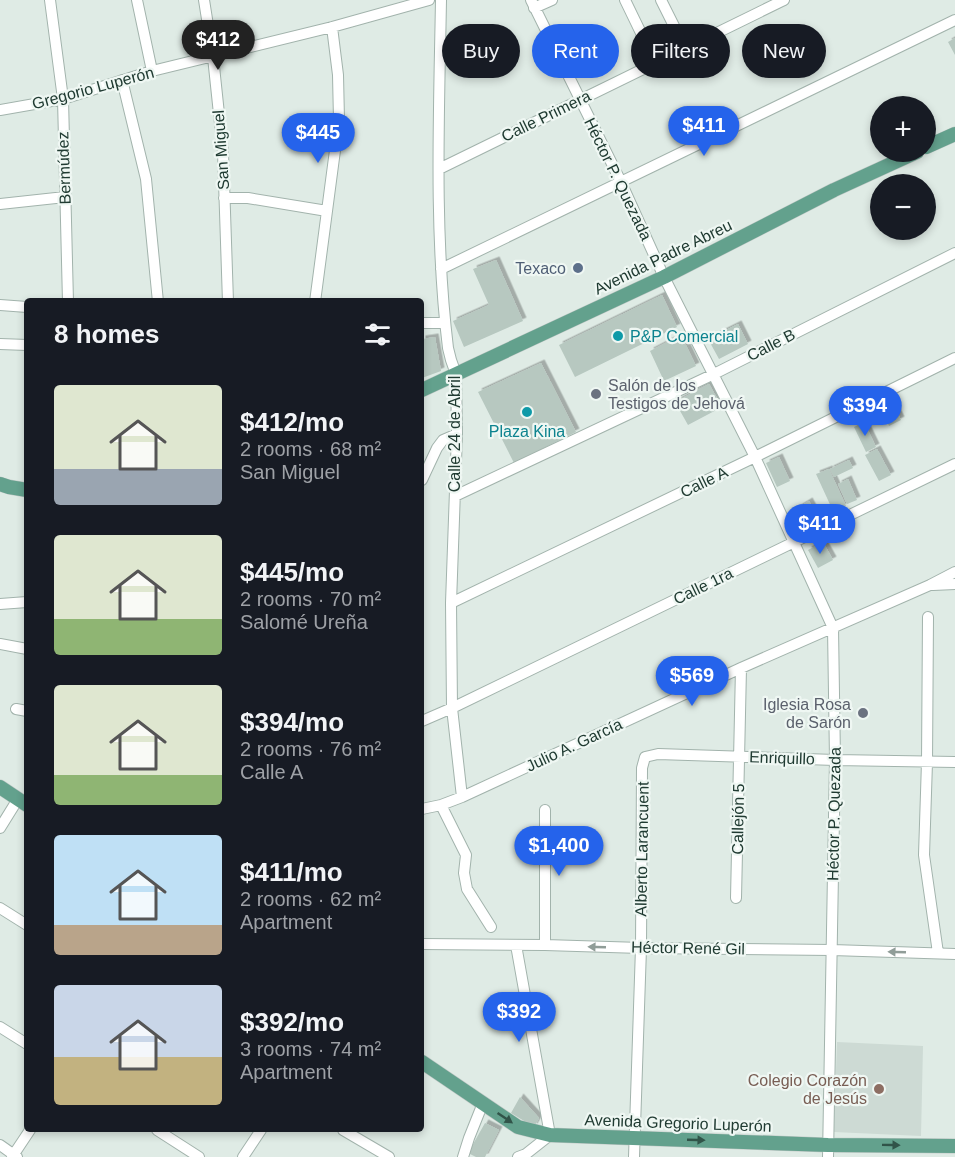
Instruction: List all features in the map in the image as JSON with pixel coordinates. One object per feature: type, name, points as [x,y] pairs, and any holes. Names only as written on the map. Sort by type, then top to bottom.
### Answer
[{"type":"main road","points":[[936,143],[955,134]]},
{"type":"main road","name":"Avenida Padre Abreu","points":[[424,389],[664,277],[834,190],[895,162]]},
{"type":"main road","points":[[0,484],[9,488],[24,490]]},
{"type":"main road","points":[[0,788],[23,802]]},
{"type":"main road","name":"Avenida Gregorio Luperón","points":[[424,1063],[518,1127],[550,1135],[634,1138],[828,1151],[955,1146]]},
{"type":"street","name":"Bermúdez","points":[[50,0],[63,99],[68,298]]},
{"type":"street","points":[[137,0],[152,71]]},
{"type":"street","name":"San Miguel","points":[[204,0],[213,57],[223,152],[228,298]]},
{"type":"street","name":"Gregorio Luperón","points":[[0,110],[63,99],[152,71],[332,27],[429,0]]},
{"type":"street","name":"Calle 24 de Abril","points":[[441,0],[439,169],[441,268],[445,323],[451,360],[456,374],[457,434],[451,603],[452,708],[462,797]]},
{"type":"street","points":[[532,4],[552,0]]},
{"type":"street","points":[[625,0],[637,24]]},
{"type":"street","points":[[661,0],[673,24]]},
{"type":"street","name":"Calle Primera","points":[[730,27],[784,0]]},
{"type":"street","name":"Héctor P. Quezada","points":[[532,4],[621,182],[664,277],[755,457],[833,628],[835,760],[828,1151]]},
{"type":"street","points":[[441,268],[955,20]]},
{"type":"street","points":[[316,298],[339,120],[338,75],[332,27]]},
{"type":"street","name":"Calle Primera","points":[[439,169],[631,76]]},
{"type":"street","points":[[122,80],[146,179],[158,298]]},
{"type":"street","points":[[0,204],[65,197]]},
{"type":"street","points":[[224,198],[248,198],[327,211]]},
{"type":"street","name":"Calle B","points":[[455,496],[714,374],[955,253]]},
{"type":"street","points":[[0,305],[24,307]]},
{"type":"street","points":[[424,323],[445,323]]},
{"type":"street","points":[[0,344],[24,345]]},
{"type":"street","name":"Calle A","points":[[451,603],[955,358]]},
{"type":"street","points":[[424,476],[443,440],[457,434]]},
{"type":"street","name":"Calle 1ra","points":[[424,720],[955,464]]},
{"type":"street","name":"Julio A. García","points":[[424,809],[462,797],[955,572]]},
{"type":"street","points":[[930,585],[955,584]]},
{"type":"street","points":[[0,604],[24,602]]},
{"type":"street","points":[[928,617],[924,855],[938,953]]},
{"type":"street","points":[[0,644],[24,648]]},
{"type":"street","name":"Callejón 5","points":[[736,898],[741,668]]},
{"type":"street","points":[[16,708],[24,710]]},
{"type":"street","name":"Enriquillo","points":[[645,757],[658,754],[955,762]]},
{"type":"street","name":"Alberto Larancuent","points":[[634,1157],[642,768],[645,757]]},
{"type":"street","points":[[0,828],[23,802]]},
{"type":"street","points":[[441,805],[466,855],[464,873],[467,889],[491,927]]},
{"type":"street","points":[[545,810],[545,945]]},
{"type":"street","points":[[0,908],[24,923]]},
{"type":"street","name":"Héctor René Gil","points":[[424,944],[955,954]]},
{"type":"street","points":[[516,945],[550,1135],[519,1157]]},
{"type":"street","points":[[0,1027],[24,1042]]},
{"type":"street","points":[[463,1157],[483,1103]]},
{"type":"street","points":[[0,1145],[14,1156],[29,1132]]},
{"type":"street","points":[[160,1132],[199,1157]]},
{"type":"street","points":[[243,1157],[260,1132]]},
{"type":"street","points":[[346,1132],[389,1157]]},
{"type":"shaded area","name":"Colegio Corazón de Jesús","points":[[837,1042],[923,1046],[921,1136],[834,1132]]},
{"type":"building","points":[[955,38],[955,55],[948,42]]},
{"type":"building","points":[[496,260],[523,321],[464,347],[453,321],[489,305],[473,269]]},
{"type":"building","name":"P&P Comercial","points":[[662,295],[677,327],[575,377],[559,345]]},
{"type":"building","points":[[738,324],[748,344],[719,359],[708,339]]},
{"type":"building","points":[[681,335],[696,366],[664,381],[650,351]]},
{"type":"building","points":[[435,337],[441,371],[424,377],[424,339]]},
{"type":"building","name":"Plaza Kina","points":[[541,363],[576,432],[514,463],[478,392]]},
{"type":"building","points":[[709,384],[722,407],[688,425],[675,402]]},
{"type":"building","points":[[890,397],[901,420],[889,426],[879,402]]},
{"type":"building","points":[[864,422],[876,447],[866,452],[854,427]]},
{"type":"building","points":[[877,449],[891,475],[879,481],[865,455]]},
{"type":"building","points":[[779,457],[790,481],[777,487],[766,463]]},
{"type":"building","points":[[849,460],[853,468],[834,477],[830,469]]},
{"type":"building","points":[[829,469],[846,506],[833,511],[816,474]]},
{"type":"building","points":[[848,479],[857,500],[847,504],[838,484]]},
{"type":"building","points":[[809,501],[820,521],[800,533],[788,514]]},
{"type":"building","points":[[823,542],[833,560],[818,568],[808,550]]},
{"type":"building","points":[[520,1097],[539,1118],[534,1127],[511,1113]]},
{"type":"building","points":[[485,1123],[499,1130],[485,1157],[476,1157],[468,1153]]},
{"type":"place","name":"Texaco","points":[[578,268]]},
{"type":"place","name":"P&P Comercial","points":[[618,336]]},
{"type":"place","name":"Salón de los Testigos de Jehová","points":[[596,394]]},
{"type":"place","name":"Plaza Kina","points":[[527,412]]},
{"type":"place","name":"Iglesia Rosa de Sarón","points":[[863,713]]},
{"type":"place","name":"Colegio Corazón de Jesús","points":[[879,1089]]}]
